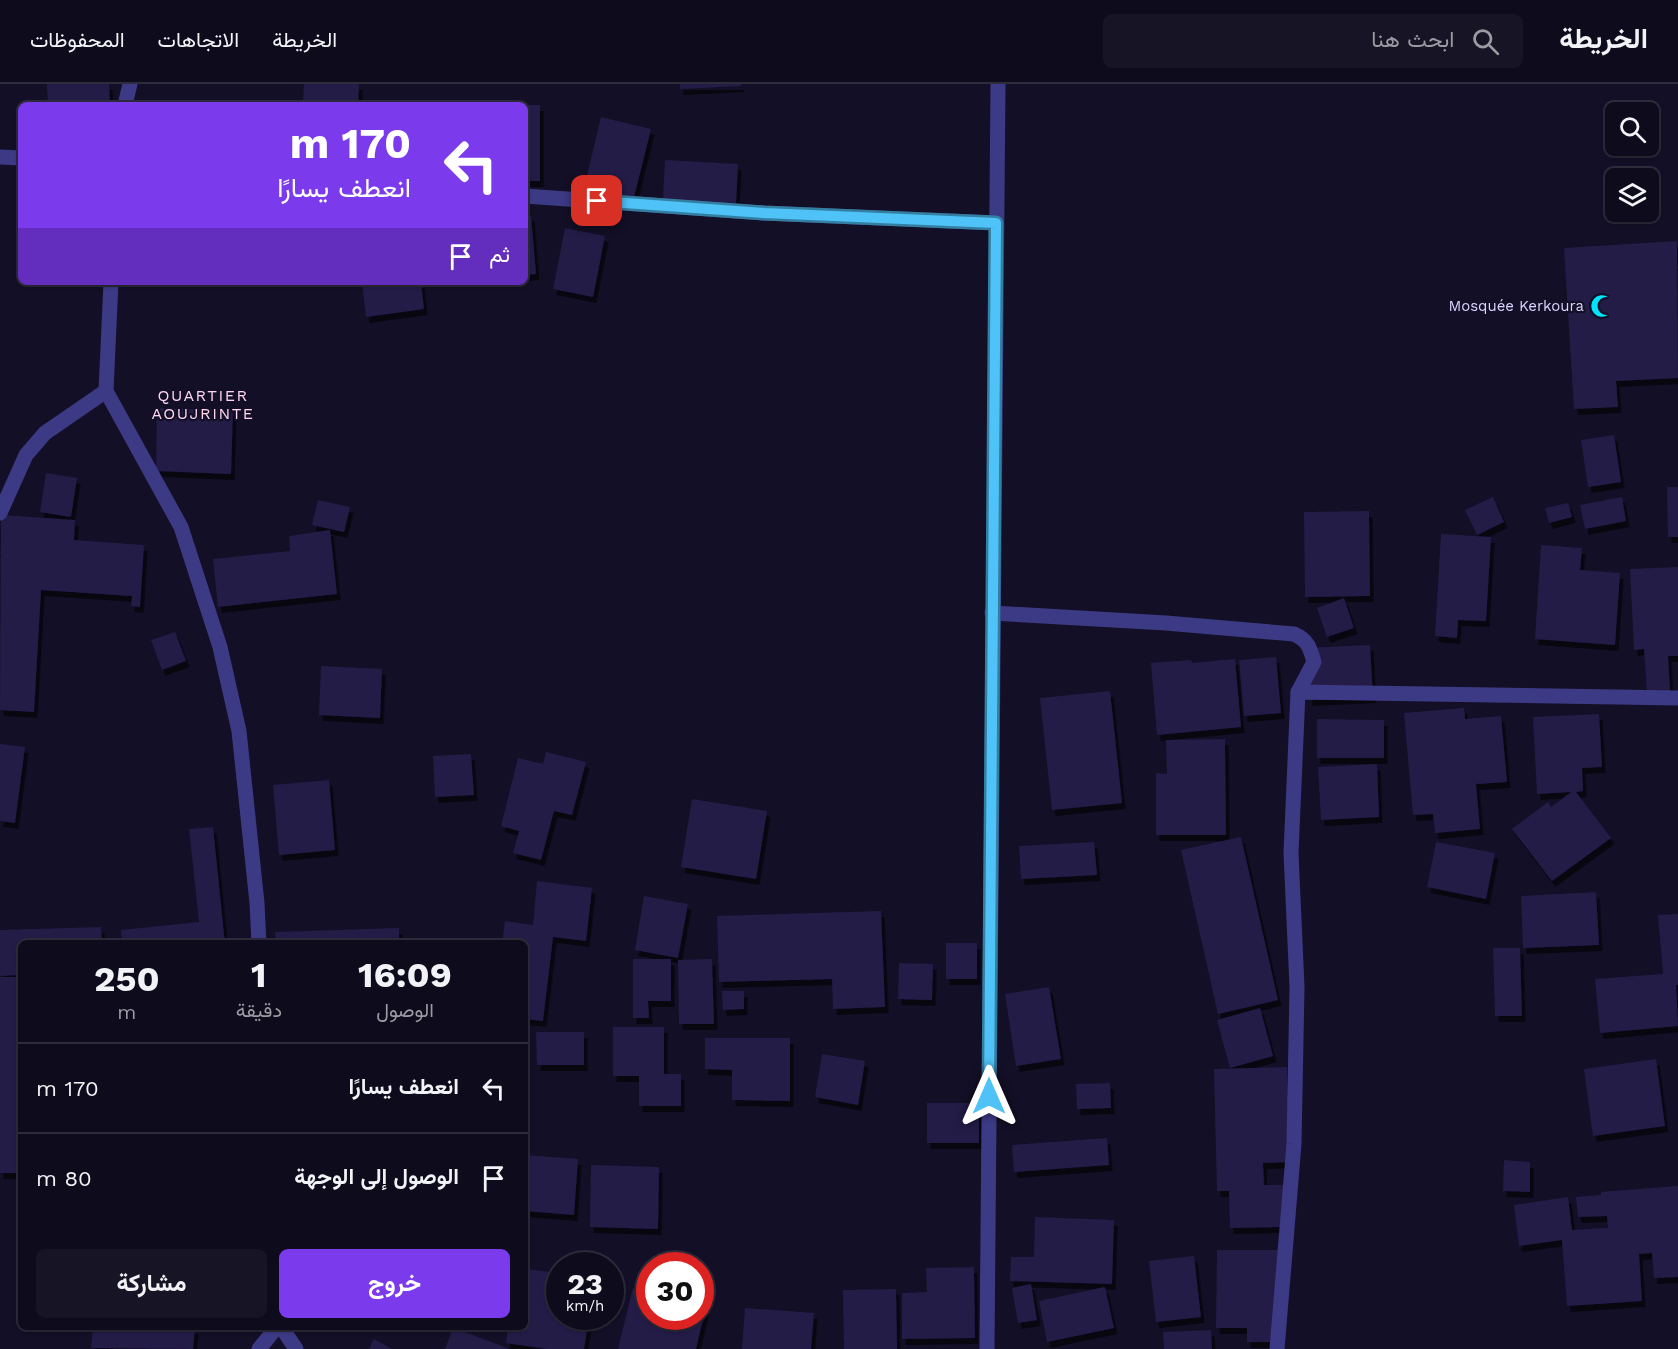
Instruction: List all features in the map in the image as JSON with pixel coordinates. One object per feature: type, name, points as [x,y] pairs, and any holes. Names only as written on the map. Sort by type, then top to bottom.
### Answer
[{"type":"street","points":[[126,102],[130,84]]},
{"type":"street","points":[[987,1349],[998,84]]},
{"type":"street","points":[[0,157],[18,158]]},
{"type":"street","points":[[528,196],[764,213],[996,223]]},
{"type":"street","points":[[111,285],[106,391],[181,527],[220,647],[239,731],[259,940]]},
{"type":"street","points":[[0,513],[26,455],[45,433],[106,391]]},
{"type":"street","points":[[992,613],[1166,623],[1294,634],[1304,639],[1310,647],[1314,662],[1298,692],[1291,853],[1297,987],[1294,1144],[1277,1349]]},
{"type":"street","points":[[1298,692],[1678,698]]},
{"type":"street","points":[[259,1349],[274,1330]]},
{"type":"street","points":[[283,1330],[296,1349]]},
{"type":"building","points":[[47,84],[109,84],[110,102],[48,102]]},
{"type":"building","points":[[304,84],[359,84],[358,102],[303,102]]},
{"type":"building","points":[[680,84],[741,84],[741,86],[680,89]]},
{"type":"building","points":[[528,105],[540,105],[540,181],[528,181]]},
{"type":"building","points":[[601,117],[651,129],[633,201],[584,188]]},
{"type":"building","points":[[665,160],[738,164],[736,204],[663,200]]},
{"type":"building","points":[[531,215],[536,274],[528,275],[528,216]]},
{"type":"building","points":[[565,228],[605,236],[593,297],[553,289]]},
{"type":"building","points":[[1677,241],[1678,378],[1616,381],[1618,407],[1574,409],[1564,248]]},
{"type":"building","points":[[362,285],[421,285],[424,309],[366,317]]},
{"type":"building","points":[[157,408],[233,410],[231,474],[156,471]]},
{"type":"building","points":[[1614,435],[1621,482],[1588,487],[1581,440]]},
{"type":"building","points":[[46,473],[77,478],[71,517],[40,512]]},
{"type":"building","points":[[1667,487],[1678,487],[1678,537],[1668,537]]},
{"type":"building","points":[[1493,497],[1504,522],[1477,535],[1465,510]]},
{"type":"building","points":[[1622,497],[1626,521],[1585,529],[1580,505]]},
{"type":"building","points":[[318,500],[350,507],[344,532],[312,525]]},
{"type":"building","points":[[1568,503],[1572,517],[1549,523],[1545,508]]},
{"type":"building","points":[[1369,511],[1370,596],[1305,597],[1304,512]]},
{"type":"building","points":[[1,515],[75,520],[74,540],[144,545],[140,607],[131,606],[132,596],[41,590],[34,712],[0,710]]},
{"type":"building","points":[[330,530],[337,594],[218,607],[213,559],[290,551],[289,536]]},
{"type":"building","points":[[1441,534],[1491,537],[1486,621],[1458,620],[1457,638],[1435,636]]},
{"type":"building","points":[[1541,545],[1582,548],[1580,570],[1620,573],[1615,645],[1535,639]]},
{"type":"building","points":[[1678,567],[1678,656],[1668,656],[1670,691],[1647,693],[1644,649],[1634,650],[1630,569]]},
{"type":"building","points":[[1344,598],[1354,628],[1327,637],[1317,608]]},
{"type":"building","points":[[175,632],[186,661],[162,670],[151,640]]},
{"type":"building","points":[[1370,645],[1373,697],[1309,700],[1306,648]]},
{"type":"building","points":[[1276,657],[1281,713],[1244,716],[1239,660]]},
{"type":"building","points":[[1235,659],[1241,727],[1157,735],[1151,663],[1191,660],[1192,663]]},
{"type":"building","points":[[321,666],[382,669],[380,718],[319,715]]},
{"type":"building","points":[[1110,691],[1122,803],[1052,810],[1040,698]]},
{"type":"building","points":[[1464,708],[1465,719],[1501,716],[1507,782],[1476,784],[1480,829],[1435,833],[1433,814],[1413,815],[1404,713]]},
{"type":"building","points":[[1599,714],[1602,767],[1582,768],[1583,791],[1576,792],[1611,838],[1552,881],[1512,829],[1548,802],[1551,807],[1571,792],[1537,794],[1533,717]]},
{"type":"building","points":[[1317,719],[1384,720],[1384,758],[1317,758]]},
{"type":"building","points":[[1225,739],[1226,835],[1156,835],[1156,773],[1167,774],[1166,740]]},
{"type":"building","points":[[0,744],[25,747],[15,823],[0,821]]},
{"type":"building","points":[[546,752],[586,762],[572,815],[554,811],[541,860],[513,853],[519,831],[501,826],[518,758],[543,764]]},
{"type":"building","points":[[471,754],[474,795],[435,797],[433,756]]},
{"type":"building","points":[[1377,764],[1379,817],[1321,820],[1318,767]]},
{"type":"building","points":[[329,780],[335,850],[279,855],[273,785]]},
{"type":"building","points":[[692,799],[767,811],[756,879],[681,867]]},
{"type":"building","points":[[213,827],[225,940],[122,940],[121,930],[199,922],[189,829]]},
{"type":"building","points":[[1241,837],[1278,1000],[1218,1014],[1181,850]]},
{"type":"building","points":[[1094,842],[1097,875],[1021,879],[1019,846]]},
{"type":"building","points":[[1436,842],[1495,853],[1486,899],[1427,887]]},
{"type":"building","points":[[537,881],[592,888],[586,941],[553,937],[543,1021],[528,1019],[528,940],[503,940],[505,921],[533,925]]},
{"type":"building","points":[[1596,892],[1599,945],[1523,948],[1521,896]]},
{"type":"building","points":[[644,896],[688,904],[678,958],[635,950]]},
{"type":"building","points":[[881,911],[885,1007],[833,1009],[832,979],[719,982],[717,916]]},
{"type":"building","points":[[1678,914],[1678,985],[1676,985],[1678,1026],[1600,1033],[1595,979],[1663,974],[1658,915]]},
{"type":"building","points":[[101,927],[102,940],[18,940],[18,975],[0,976],[0,930]]},
{"type":"building","points":[[399,928],[399,940],[276,940],[275,932]]},
{"type":"building","points":[[946,943],[977,943],[977,979],[946,979]]},
{"type":"building","points":[[1493,948],[1520,948],[1522,1016],[1495,1016]]},
{"type":"building","points":[[633,959],[671,959],[671,1001],[648,1001],[649,1018],[633,1018]]},
{"type":"building","points":[[712,959],[714,1024],[679,1024],[678,960]]},
{"type":"building","points":[[899,963],[933,964],[932,1000],[898,999]]},
{"type":"building","points":[[0,977],[18,977],[18,1173],[0,1173]]},
{"type":"building","points":[[1049,987],[1061,1059],[1016,1066],[1005,994]]},
{"type":"building","points":[[722,991],[744,991],[744,1009],[723,1010]]},
{"type":"building","points":[[1260,1008],[1273,1056],[1230,1068],[1217,1020]]},
{"type":"building","points":[[613,1027],[664,1027],[664,1074],[681,1074],[681,1106],[639,1106],[639,1076],[613,1076]]},
{"type":"building","points":[[536,1032],[584,1032],[584,1065],[537,1065]]},
{"type":"building","points":[[705,1038],[790,1038],[790,1101],[732,1100],[732,1070],[705,1069]]},
{"type":"building","points":[[822,1054],[865,1061],[858,1105],[815,1097]]},
{"type":"building","points":[[1656,1059],[1665,1126],[1593,1136],[1584,1069]]},
{"type":"building","points":[[1287,1067],[1290,1162],[1263,1163],[1264,1185],[1283,1185],[1284,1227],[1230,1228],[1229,1191],[1217,1191],[1214,1069]]},
{"type":"building","points":[[1110,1083],[1111,1108],[1077,1109],[1076,1084]]},
{"type":"building","points":[[927,1103],[979,1103],[979,1143],[927,1143]]},
{"type":"building","points":[[1107,1138],[1109,1165],[1014,1172],[1012,1145]]},
{"type":"building","points":[[528,1155],[578,1159],[574,1215],[528,1211]]},
{"type":"building","points":[[1504,1160],[1530,1162],[1530,1192],[1503,1191]]},
{"type":"building","points":[[591,1165],[659,1167],[658,1229],[590,1227]]},
{"type":"building","points":[[1678,1186],[1678,1277],[1654,1278],[1652,1253],[1639,1254],[1642,1301],[1567,1306],[1562,1240],[1519,1246],[1514,1205],[1568,1197],[1572,1230],[1608,1228],[1607,1216],[1578,1217],[1576,1197],[1601,1195],[1601,1192]]},
{"type":"building","points":[[1035,1217],[1114,1220],[1112,1284],[1010,1281],[1011,1257],[1034,1257]]},
{"type":"building","points":[[1217,1250],[1281,1250],[1281,1342],[1247,1342],[1247,1328],[1216,1328]]},
{"type":"building","points":[[1194,1256],[1201,1317],[1156,1322],[1149,1261]]},
{"type":"building","points":[[974,1267],[975,1338],[902,1339],[902,1293],[927,1292],[926,1268]]},
{"type":"building","points":[[528,1269],[546,1271],[546,1330],[587,1330],[584,1349],[547,1349],[506,1343],[508,1330],[528,1330]]},
{"type":"building","points":[[1031,1284],[1037,1320],[1018,1323],[1012,1288]]},
{"type":"building","points":[[1105,1287],[1114,1328],[1047,1342],[1039,1301]]},
{"type":"building","points":[[633,1288],[636,1289],[636,1330],[700,1330],[696,1349],[618,1349]]},
{"type":"building","points":[[896,1289],[897,1349],[844,1349],[843,1290]]},
{"type":"building","points":[[745,1308],[814,1313],[811,1349],[742,1349]]},
{"type":"building","points":[[93,1330],[195,1330],[193,1349],[91,1348]]},
{"type":"building","points":[[452,1330],[459,1330],[510,1349],[445,1349]]},
{"type":"building","points":[[1211,1330],[1212,1349],[1164,1349],[1163,1332]]},
{"type":"building","points":[[374,1339],[392,1349],[369,1349]]},
{"type":"place","name":"Mosquée Kerkoura","points":[[1602,306]]},
{"type":"district","name":"QUARTIER AOUJRINTE","points":[[203,404]]},
{"type":"route","points":[[597,201],[764,213],[996,223],[989,1096]]}]
